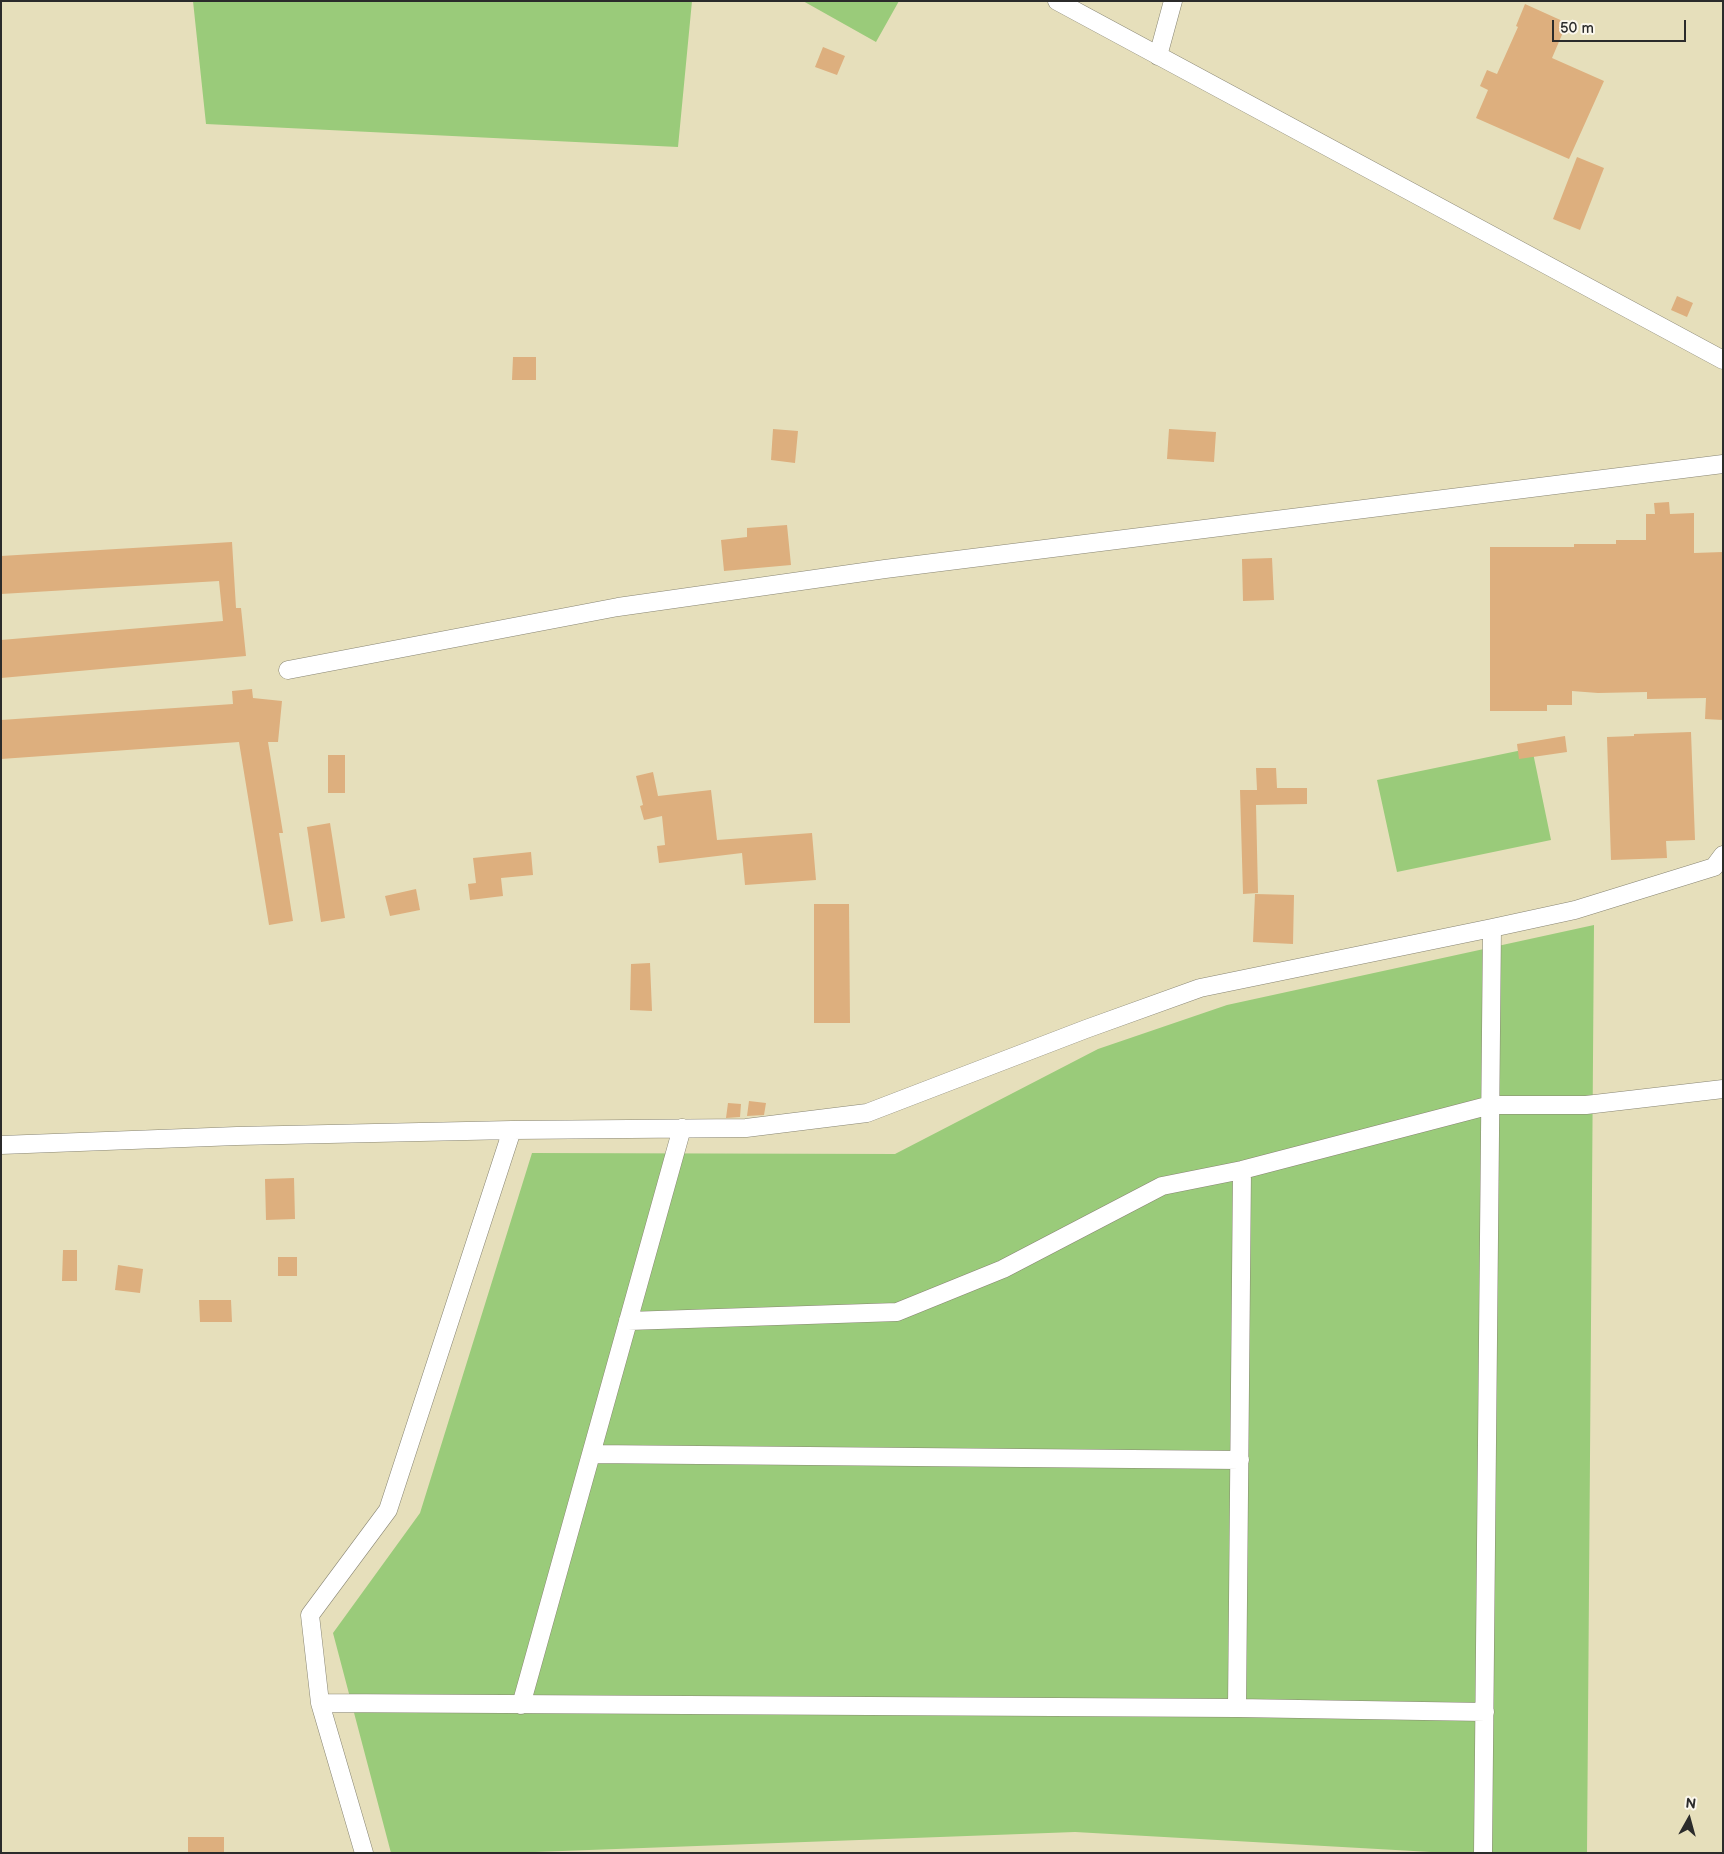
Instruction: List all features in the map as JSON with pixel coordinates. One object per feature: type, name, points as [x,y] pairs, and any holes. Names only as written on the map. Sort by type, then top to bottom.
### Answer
[{"type":"street","points":[[1057,1],[1723,360]]},
{"type":"street","points":[[1158,56],[1173,1]]},
{"type":"street","points":[[288,670],[647,603],[886,569],[1723,464]]},
{"type":"street","points":[[1,1145],[238,1136],[512,1130],[746,1128],[868,1113],[1068,1036],[1200,988],[1575,910],[1714,867],[1723,855]]},
{"type":"street","points":[[1483,1853],[1492,928]]},
{"type":"street","points":[[628,1321],[897,1312],[1003,1269],[1162,1186],[1242,1170],[1491,1105],[1586,1105],[1723,1090]]},
{"type":"street","points":[[521,1704],[682,1128]]},
{"type":"street","points":[[364,1853],[320,1703],[310,1615],[388,1510],[512,1130]]},
{"type":"street","points":[[1237,1708],[1242,1170]]},
{"type":"street","points":[[591,1454],[1240,1460]]},
{"type":"street","points":[[320,1703],[1237,1708],[1485,1712]]},
{"type":"green space","points":[[193,1],[692,1],[678,147],[206,124]]},
{"type":"green space","points":[[803,1],[899,1],[876,42]]},
{"type":"green space","points":[[1532,748],[1551,840],[1397,872],[1377,780]]},
{"type":"green space","points":[[1594,925],[1587,1853],[1449,1853],[1075,1832],[508,1853],[391,1853],[333,1633],[420,1513],[532,1153],[895,1154],[1098,1049],[1227,1005]]},
{"type":"building","points":[[1525,4],[1567,23],[1552,58],[1604,81],[1569,159],[1476,118],[1488,90],[1480,86],[1487,70],[1497,74],[1518,27],[1516,26]]},
{"type":"building","points":[[823,47],[845,56],[837,75],[815,67]]},
{"type":"building","points":[[1577,157],[1604,168],[1580,230],[1553,219]]},
{"type":"building","points":[[1677,296],[1693,303],[1687,317],[1671,310]]},
{"type":"building","points":[[513,357],[536,357],[536,380],[512,380]]},
{"type":"building","points":[[773,429],[798,431],[795,463],[771,460]]},
{"type":"building","points":[[1169,429],[1216,432],[1214,462],[1167,459]]},
{"type":"building","points":[[1669,502],[1670,514],[1694,513],[1694,553],[1723,552],[1723,720],[1705,719],[1706,698],[1647,699],[1647,692],[1598,693],[1572,691],[1572,705],[1547,705],[1547,711],[1490,711],[1490,547],[1574,547],[1574,544],[1616,544],[1616,540],[1646,540],[1646,514],[1655,514],[1654,503]]},
{"type":"building","points":[[787,525],[791,565],[724,571],[721,540],[747,537],[747,528]]},
{"type":"building","points":[[232,542],[236,608],[241,608],[246,656],[1,678],[1,640],[223,621],[219,581],[1,594],[1,556]]},
{"type":"building","points":[[1272,558],[1274,600],[1243,601],[1242,559]]},
{"type":"building","points":[[252,689],[253,698],[282,701],[278,742],[268,742],[283,833],[279,833],[293,921],[269,925],[239,742],[1,759],[1,720],[233,704],[232,691]]},
{"type":"building","points":[[1691,732],[1695,840],[1666,841],[1667,858],[1611,860],[1607,737]]},
{"type":"building","points":[[1565,736],[1567,752],[1519,759],[1517,744]]},
{"type":"building","points":[[328,755],[345,755],[345,793],[328,793]]},
{"type":"building","points":[[1256,768],[1276,768],[1277,788],[1307,788],[1307,804],[1256,805],[1258,893],[1243,894],[1240,790],[1257,790]]},
{"type":"building","points":[[653,772],[658,796],[711,790],[717,840],[812,833],[816,880],[745,885],[742,853],[659,863],[657,846],[665,845],[662,816],[644,820],[640,806],[643,805],[636,776]]},
{"type":"building","points":[[330,823],[345,918],[321,922],[307,827]]},
{"type":"building","points":[[531,852],[533,875],[501,878],[503,896],[470,900],[468,884],[476,883],[473,858]]},
{"type":"building","points":[[416,889],[420,910],[390,916],[385,896]]},
{"type":"building","points":[[1255,894],[1294,895],[1293,944],[1253,942]]},
{"type":"building","points":[[814,904],[849,904],[850,1023],[814,1023]]},
{"type":"building","points":[[650,963],[652,1011],[630,1010],[631,964]]},
{"type":"building","points":[[749,1101],[766,1103],[764,1115],[747,1116]]},
{"type":"building","points":[[728,1103],[741,1104],[740,1117],[726,1118]]},
{"type":"building","points":[[294,1178],[295,1219],[266,1220],[265,1179]]},
{"type":"building","points":[[63,1250],[77,1250],[77,1281],[62,1281]]},
{"type":"building","points":[[278,1257],[297,1257],[297,1276],[278,1276]]},
{"type":"building","points":[[118,1265],[143,1269],[140,1293],[115,1290]]},
{"type":"building","points":[[199,1300],[231,1300],[232,1322],[200,1322]]},
{"type":"building","points":[[188,1837],[224,1837],[224,1853],[188,1853]]}]
